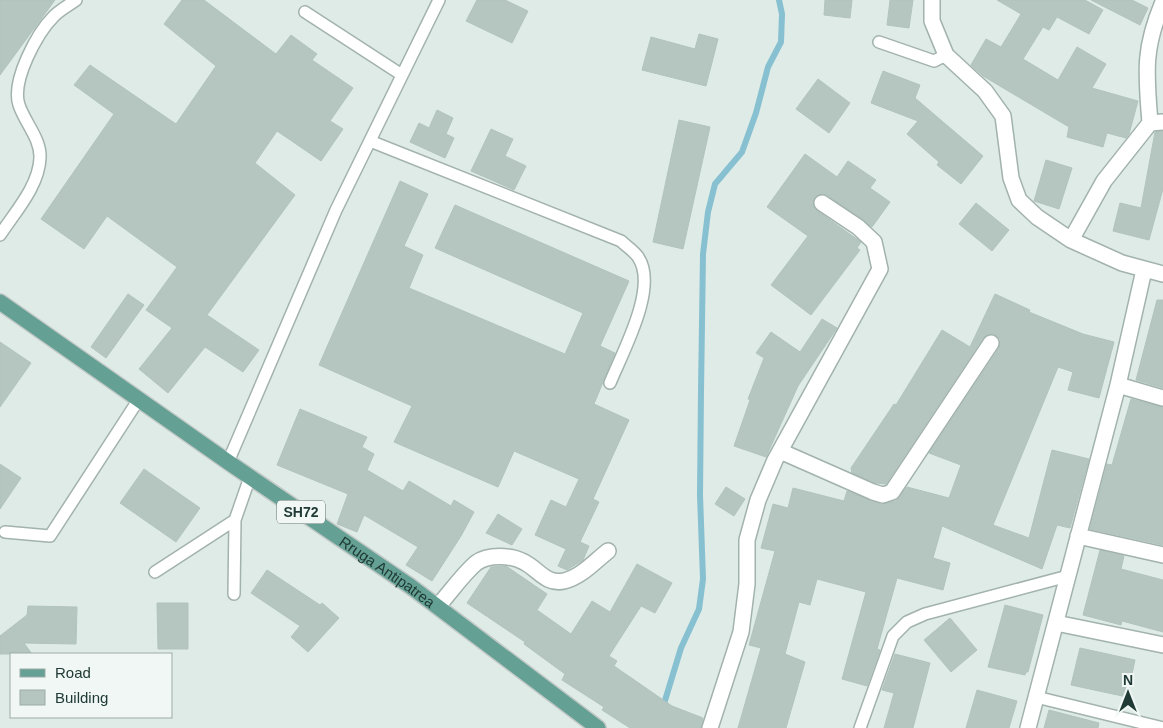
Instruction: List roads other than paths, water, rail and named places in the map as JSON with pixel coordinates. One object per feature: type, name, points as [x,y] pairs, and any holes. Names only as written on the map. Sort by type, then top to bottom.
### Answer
[{"type":"main road","name":"Rruga Antipatrea","points":[[0,302],[438,606],[589,726]]},
{"type":"street","points":[[932,0],[932,21],[946,55],[985,91],[1003,116],[1011,178],[1019,200],[1036,217],[1071,240],[1122,263],[1163,274]]},
{"type":"street","points":[[1071,240],[1104,181],[1156,123],[1146,67],[1148,46],[1163,2]]},
{"type":"street","points":[[710,728],[741,632],[748,584],[750,532],[758,500],[780,451],[880,269],[874,242],[858,227],[822,203]]},
{"type":"street","points":[[1028,728],[1118,385],[1144,270]]},
{"type":"street","points":[[780,451],[873,492],[883,495],[892,492],[991,343]]},
{"type":"street","points":[[1118,385],[1163,398]]},
{"type":"street","points":[[1078,536],[1163,555]]},
{"type":"street","points":[[438,606],[476,563],[485,558],[496,556],[523,561],[545,579],[553,582],[576,577],[608,551]]},
{"type":"street","points":[[1056,623],[1163,645]]},
{"type":"lane","points":[[0,235],[34,184],[40,157],[38,144],[18,103],[20,75],[40,34],[54,16],[76,0]]},
{"type":"lane","points":[[228,462],[336,210],[439,0]]},
{"type":"lane","points":[[305,12],[402,75]]},
{"type":"lane","points":[[879,42],[934,61],[946,55]]},
{"type":"lane","points":[[370,141],[621,241],[638,257],[646,278],[643,300],[610,383]]},
{"type":"lane","points":[[5,532],[50,536],[139,399]]},
{"type":"lane","points":[[234,594],[235,520],[250,477]]},
{"type":"lane","points":[[155,572],[235,520]]},
{"type":"lane","points":[[860,728],[893,636],[907,622],[925,614],[1068,576]]},
{"type":"lane","points":[[1036,697],[1163,728]]},
{"type":"waterway","points":[[663,707],[681,648],[699,609],[703,579],[700,495],[701,391],[703,254],[708,212],[715,184],[742,152],[756,113],[768,67],[781,42],[782,14],[779,0]]}]
